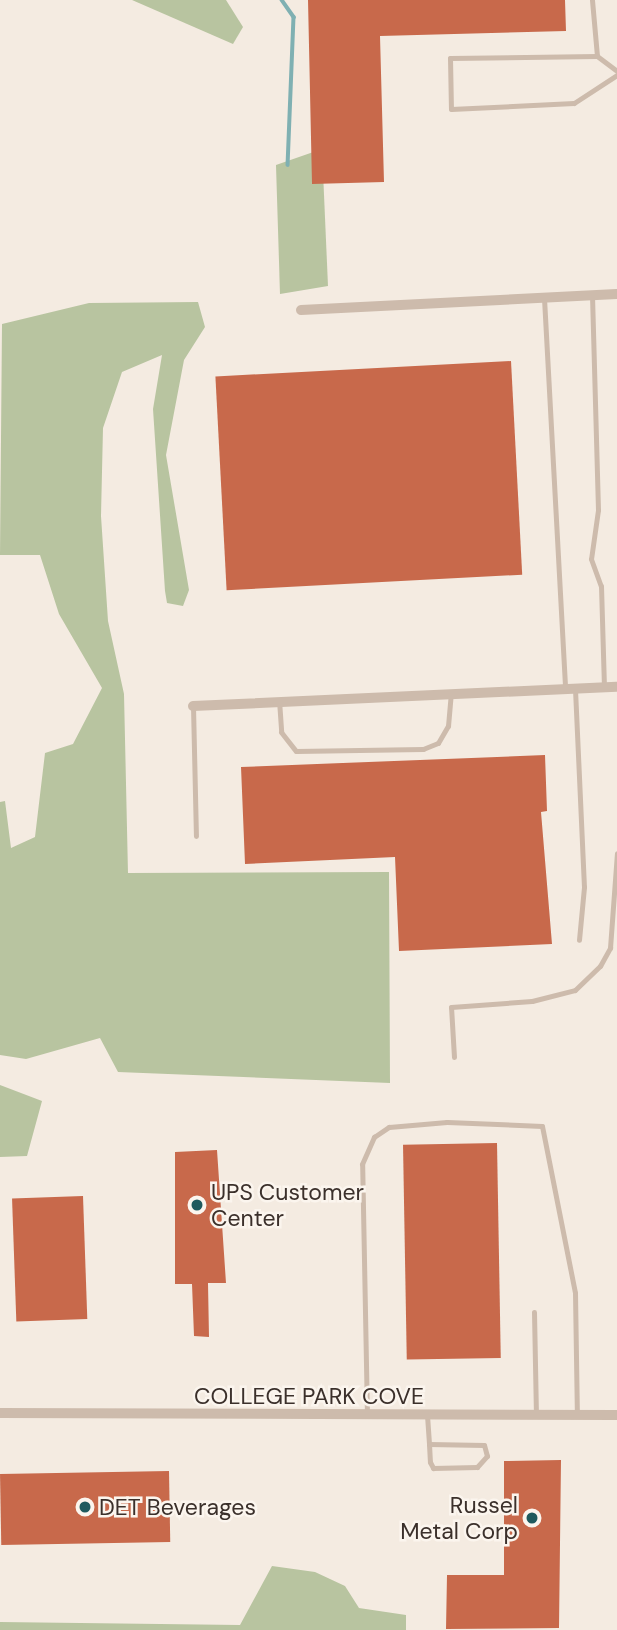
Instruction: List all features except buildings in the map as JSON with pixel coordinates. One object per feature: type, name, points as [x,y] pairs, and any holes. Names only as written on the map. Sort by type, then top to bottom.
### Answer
[{"type":"street","points":[[301,310],[617,294]]},
{"type":"street","points":[[192,706],[279,700],[617,687]]},
{"type":"street","name":"COLLEGE PARK COVE","points":[[0,1413],[617,1415]]},
{"type":"lane","points":[[592,0],[597,57]]},
{"type":"lane","points":[[597,57],[617,73],[575,103],[451,109],[450,58],[597,57]]},
{"type":"lane","points":[[592,295],[598,510],[592,559],[601,586],[604,687]]},
{"type":"lane","points":[[544,298],[584,887],[579,940]]},
{"type":"lane","points":[[279,700],[287,744],[310,753],[438,743],[448,726],[451,693]]},
{"type":"lane","points":[[192,706],[196,836]]},
{"type":"lane","points":[[454,1057],[451,1007],[532,1001],[575,990],[600,966],[610,948],[617,853]]},
{"type":"lane","points":[[367,1416],[362,1164],[374,1137],[389,1127],[447,1122],[542,1126],[575,1293],[577,1415]]},
{"type":"lane","points":[[534,1312],[536,1415]]},
{"type":"lane","points":[[427,1415],[429,1444],[433,1468],[477,1467],[488,1456],[484,1445],[429,1444]]},
{"type":"green space","points":[[132,0],[226,0],[243,27],[233,44]]},
{"type":"green space","points":[[322,149],[328,286],[280,294],[276,165]]},
{"type":"green space","points":[[198,302],[205,327],[184,360],[166,455],[189,590],[183,606],[167,603],[165,591],[153,409],[162,355],[122,372],[103,428],[101,516],[108,621],[124,694],[128,873],[389,872],[390,1083],[118,1072],[100,1038],[26,1059],[0,1055],[0,802],[5,801],[11,848],[35,837],[45,753],[73,744],[102,688],[59,614],[40,555],[0,555],[2,324],[89,303]]},
{"type":"green space","points":[[0,1085],[42,1101],[27,1156],[0,1157]]},
{"type":"green space","points":[[272,1566],[315,1572],[345,1586],[359,1608],[406,1615],[406,1630],[0,1630],[0,1622],[240,1625]]},
{"type":"waterway","points":[[282,0],[294,17],[288,165]]},
{"type":"place","name":"UPS Customer Center","points":[[197,1205]]},
{"type":"place","name":"DET Beverages","points":[[85,1507]]},
{"type":"place","name":"Russel Metal Corp","points":[[532,1518]]}]
